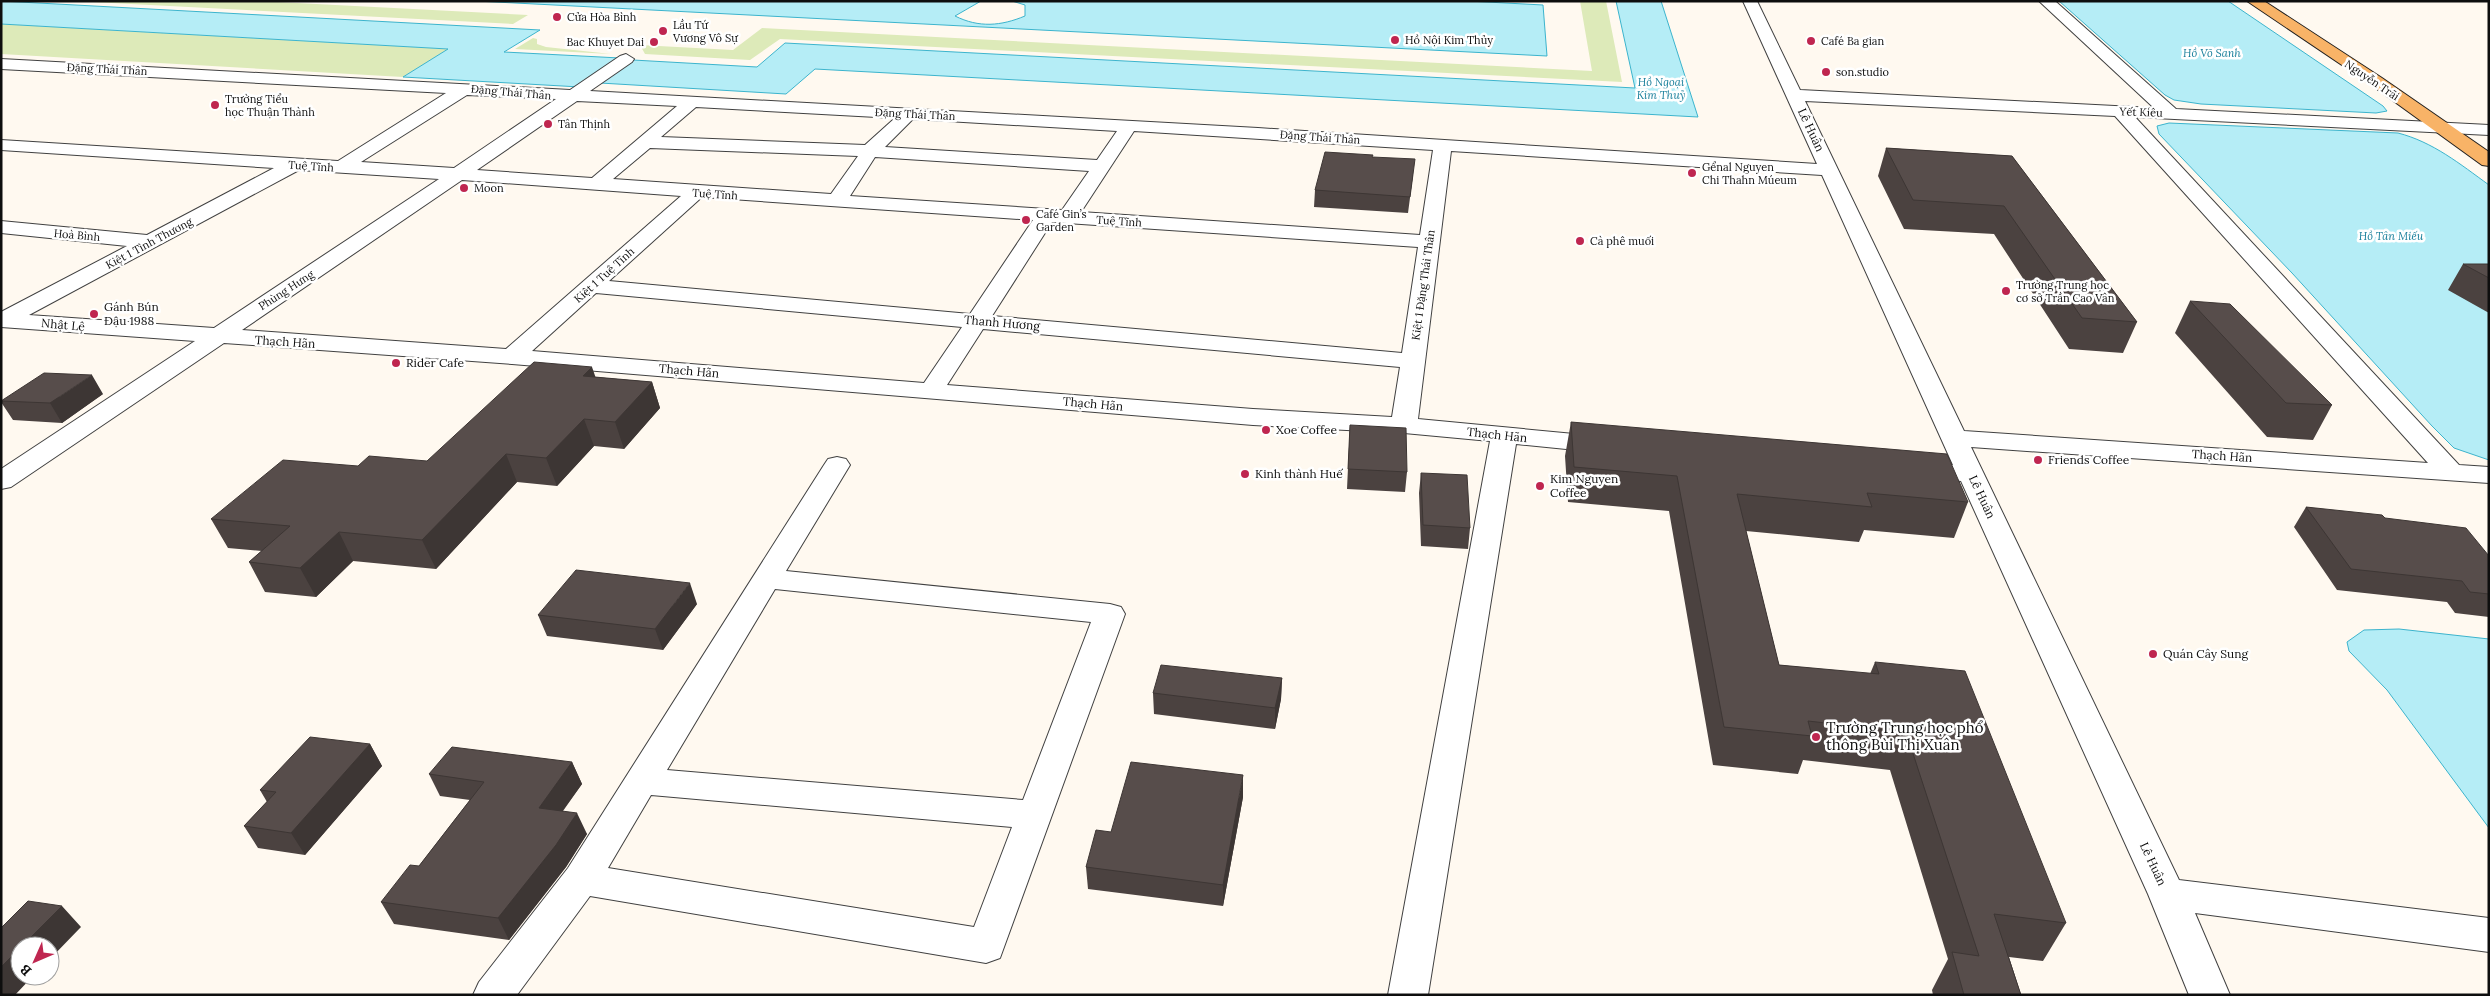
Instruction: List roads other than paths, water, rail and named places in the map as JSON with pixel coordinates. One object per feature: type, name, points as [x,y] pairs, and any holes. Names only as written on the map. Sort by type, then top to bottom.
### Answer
[{"type":"main road","name":"Nguyễn Trãi","points":[[2254,1],[2376,82],[2489,161]]},
{"type":"street","name":"Lê Huân","points":[[1750,1],[2167,894],[2210,995]]},
{"type":"street","points":[[2046,1],[2171,114]]},
{"type":"street","name":"Phùng Hưng","points":[[1,481],[358,243],[455,174],[626,59]]},
{"type":"street","name":"Đặng Thái Thân","points":[[1,64],[466,88],[570,96],[1443,144],[1829,170]]},
{"type":"street","points":[[340,168],[466,88]]},
{"type":"street","name":"Yết Kiêu","points":[[1794,95],[2489,130]]},
{"type":"street","points":[[595,185],[692,102]]},
{"type":"street","points":[[2120,112],[2451,472]]},
{"type":"street","points":[[836,202],[870,151],[909,114]]},
{"type":"street","points":[[1067,218],[1129,126]]},
{"type":"street","points":[[645,142],[870,151],[1102,166]]},
{"type":"street","name":"Kiệt 1 Đặng Thái Thân","points":[[1404,425],[1443,144]]},
{"type":"street","name":"Tuệ Tĩnh","points":[[1,145],[455,174],[1429,242]]},
{"type":"street","name":"Kiệt 1 Tình Thương","points":[[2,320],[153,242],[294,165]]},
{"type":"street","name":"Kiệt 1 Tuệ Tĩnh","points":[[512,357],[696,192]]},
{"type":"street","points":[[931,391],[1046,216]]},
{"type":"street","name":"Hoà Bình","points":[[1,228],[153,242]]},
{"type":"street","name":"Thanh Hương","points":[[592,286],[1413,361]]},
{"type":"street","name":"Nhật Lệ","points":[[2,320],[215,337]]},
{"type":"street","name":"Thạch Hãn","points":[[215,337],[512,357],[1254,416],[1404,425],[1633,447]]},
{"type":"street","points":[[1408,995],[1504,436]]},
{"type":"street","name":"Thạch Hãn","points":[[1955,438],[2489,475]]},
{"type":"street","points":[[493,995],[581,879],[768,579],[837,464]]},
{"type":"street","points":[[1892,468],[1971,474]]},
{"type":"street","points":[[581,879],[986,946],[1110,614],[768,579]]},
{"type":"street","points":[[642,781],[1035,815]]},
{"type":"street","points":[[2167,894],[2489,935]]},
{"type":"water","points":[[1,1],[540,30],[504,52],[620,58],[580,87],[403,77],[448,49],[1,24]]},
{"type":"water","name":"Hồ Nội Kim Thủy","points":[[476,1],[981,1],[955,16],[981,24],[999,24],[1025,16],[1025,5],[1012,1],[1468,1],[1543,5],[1547,56]]},
{"type":"water","name":"Hồ Ngoại Kim Thuỷ","points":[[1616,1],[1661,1],[1698,117],[815,69],[786,94],[600,83],[633,60],[757,67],[785,43],[1635,88]]},
{"type":"water","name":"Hồ Võ Sanh","points":[[2059,1],[2228,1],[2383,106],[2387,111],[2376,113],[2201,104],[2174,100],[2165,95]]},
{"type":"water","name":"Hồ Tân Miếu","points":[[2169,123],[2398,133],[2435,148],[2489,185],[2489,460],[2454,448],[2432,426],[2292,273],[2159,134],[2157,126]]},
{"type":"water","points":[[2399,629],[2489,639],[2489,828],[2387,690],[2349,651],[2347,642],[2364,630]]},
{"type":"place","name":"Cửa Hòa Bình","points":[[557,17]]},
{"type":"place","name":"Lầu Tứ Vương Vô Sự","points":[[663,31]]},
{"type":"place","name":"Hồ Nội Kim Thủy","points":[[1395,40]]},
{"type":"place","name":"Café Ba gian","points":[[1811,41]]},
{"type":"place","name":"Bac Khuyet Dai","points":[[654,42]]},
{"type":"place","name":"son.studio","points":[[1826,72]]},
{"type":"place","name":"Trường Tiểu học Thuận Thành","points":[[215,105]]},
{"type":"place","name":"Tân Thịnh","points":[[548,124]]},
{"type":"place","name":"Gểnal Nguyen Chi Thahn Múeum","points":[[1692,173]]},
{"type":"place","name":"Moon","points":[[464,188]]},
{"type":"place","name":"Café Gin’s Garden","points":[[1026,220]]},
{"type":"place","name":"Cà phê muối","points":[[1580,241]]},
{"type":"place","name":"Trường Trung học cơ sở Trần Cao Vân","points":[[2006,291]]},
{"type":"place","name":"Gánh Bún Đậu 1988","points":[[94,314]]},
{"type":"place","name":"Rider Cafe","points":[[396,363]]},
{"type":"place","name":"Xoe Coffee","points":[[1266,430]]},
{"type":"place","name":"Friends Coffee","points":[[2038,460]]},
{"type":"place","name":"Kinh thành Huế","points":[[1245,474]]},
{"type":"place","name":"Kim Nguyen Coffee","points":[[1540,486]]},
{"type":"place","name":"Quán Cây Sung","points":[[2153,654]]},
{"type":"place","name":"Trường Trung học phổ thông Bùi Thị Xuân","points":[[1816,737]]}]
